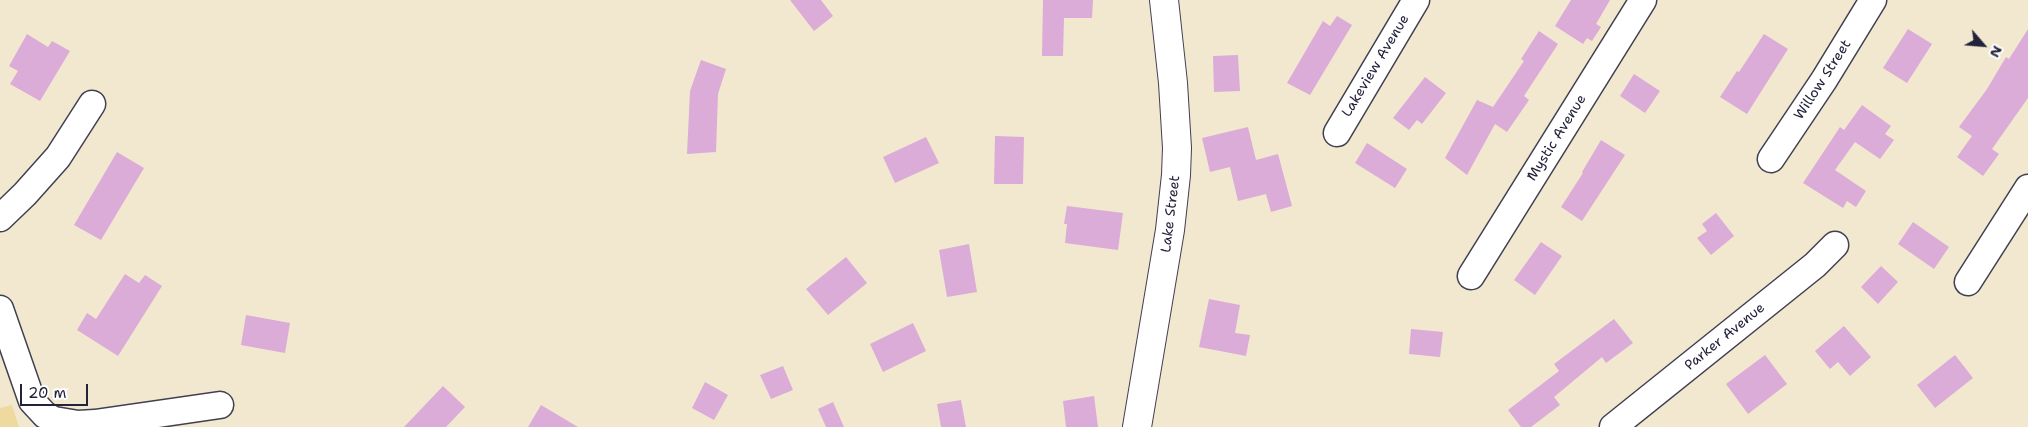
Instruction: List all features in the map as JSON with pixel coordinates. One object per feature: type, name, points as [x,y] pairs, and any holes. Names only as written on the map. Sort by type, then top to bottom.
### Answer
[{"type":"street","name":"Lake Street","points":[[1137,427],[1170,230],[1176,175],[1177,148],[1173,83],[1164,0]]},
{"type":"street","name":"Lakeview Avenue","points":[[1337,133],[1416,0]]},
{"type":"street","name":"Mystic Avenue","points":[[1471,276],[1644,0]]},
{"type":"street","name":"Willow Street","points":[[1771,159],[1824,80],[1873,0]]},
{"type":"street","points":[[0,218],[25,194],[58,157],[92,104]]},
{"type":"street","points":[[1968,282],[2028,188]]},
{"type":"street","name":"Parker Avenue","points":[[1613,427],[1815,265],[1836,245]]},
{"type":"street","points":[[0,309],[32,401],[45,415],[54,420],[78,424],[95,423],[220,405]]},
{"type":"sand","points":[[12,405],[19,427],[0,427],[0,408]]},
{"type":"building","points":[[790,0],[821,0],[833,16],[814,31]]},
{"type":"building","points":[[1043,0],[1093,0],[1092,18],[1064,18],[1063,56],[1042,56]]},
{"type":"building","points":[[1571,0],[1610,0],[1596,24],[1601,27],[1592,41],[1587,38],[1583,44],[1555,26]]},
{"type":"building","points":[[1337,16],[1352,25],[1310,95],[1287,83],[1323,21],[1330,26]]},
{"type":"building","points":[[1908,29],[1932,44],[1907,83],[1883,68]]},
{"type":"building","points":[[2028,29],[2028,98],[1992,149],[1999,154],[1983,176],[1957,157],[1972,136],[1959,127],[1987,89],[2006,57],[2009,59]]},
{"type":"building","points":[[1539,31],[1558,44],[1524,96],[1529,100],[1507,132],[1495,124],[1467,175],[1445,158],[1477,100],[1493,107],[1524,61],[1521,59]]},
{"type":"building","points":[[27,34],[48,47],[52,41],[70,51],[40,101],[10,84],[18,71],[9,66]]},
{"type":"building","points":[[1764,34],[1788,49],[1747,114],[1720,97]]},
{"type":"building","points":[[1238,55],[1240,91],[1214,92],[1213,56]]},
{"type":"building","points":[[701,60],[726,69],[718,94],[716,152],[687,154],[690,91]]},
{"type":"building","points":[[1634,74],[1660,91],[1645,113],[1620,96]]},
{"type":"building","points":[[1425,77],[1446,93],[1422,124],[1417,120],[1409,130],[1393,118]]},
{"type":"building","points":[[1862,105],[1891,126],[1885,134],[1894,140],[1880,159],[1855,142],[1835,170],[1866,191],[1856,207],[1847,201],[1843,208],[1803,183],[1840,127],[1844,130]]},
{"type":"building","points":[[1248,127],[1256,160],[1278,154],[1292,206],[1271,212],[1266,194],[1238,201],[1230,167],[1210,172],[1202,138]]},
{"type":"building","points":[[995,136],[1024,137],[1023,184],[994,184]]},
{"type":"building","points":[[926,137],[939,163],[895,183],[883,157]]},
{"type":"building","points":[[1601,140],[1625,155],[1582,221],[1561,207]]},
{"type":"building","points":[[1367,143],[1407,169],[1395,188],[1355,163]]},
{"type":"building","points":[[117,152],[144,168],[101,240],[74,225]]},
{"type":"building","points":[[1067,206],[1123,213],[1118,250],[1065,243],[1067,224],[1064,224]]},
{"type":"building","points":[[1716,213],[1734,236],[1711,255],[1697,238],[1707,231],[1702,224]]},
{"type":"building","points":[[1913,222],[1949,247],[1934,269],[1898,244]]},
{"type":"building","points":[[1541,242],[1562,256],[1535,295],[1514,280]]},
{"type":"building","points":[[969,244],[977,292],[947,297],[939,250]]},
{"type":"building","points":[[846,257],[867,283],[828,315],[806,289]]},
{"type":"building","points":[[1881,266],[1898,282],[1878,304],[1861,287]]},
{"type":"building","points":[[125,274],[139,283],[145,275],[162,286],[118,356],[77,330],[87,313],[96,319]]},
{"type":"building","points":[[1209,299],[1240,305],[1235,333],[1250,335],[1246,356],[1199,347]]},
{"type":"building","points":[[246,315],[290,323],[285,353],[241,345]]},
{"type":"building","points":[[1614,319],[1633,343],[1606,363],[1602,357],[1554,397],[1560,405],[1531,427],[1521,427],[1508,410],[1559,371],[1554,364]]},
{"type":"building","points":[[913,323],[926,351],[883,372],[870,344]]},
{"type":"building","points":[[1844,326],[1871,357],[1850,376],[1838,362],[1830,369],[1815,351]]},
{"type":"building","points":[[1411,329],[1443,332],[1440,357],[1409,354]]},
{"type":"building","points":[[1765,355],[1787,384],[1748,414],[1726,384]]},
{"type":"building","points":[[1955,355],[1973,378],[1935,408],[1917,385]]},
{"type":"building","points":[[783,366],[793,390],[771,399],[760,375]]},
{"type":"building","points":[[705,382],[728,395],[714,420],[692,408]]},
{"type":"building","points":[[443,386],[465,407],[446,427],[404,427]]},
{"type":"building","points":[[1094,396],[1098,427],[1066,427],[1063,401]]},
{"type":"building","points":[[961,400],[966,427],[941,427],[937,404]]},
{"type":"building","points":[[833,402],[844,427],[826,427],[818,409]]},
{"type":"building","points":[[541,405],[578,427],[528,427]]}]
